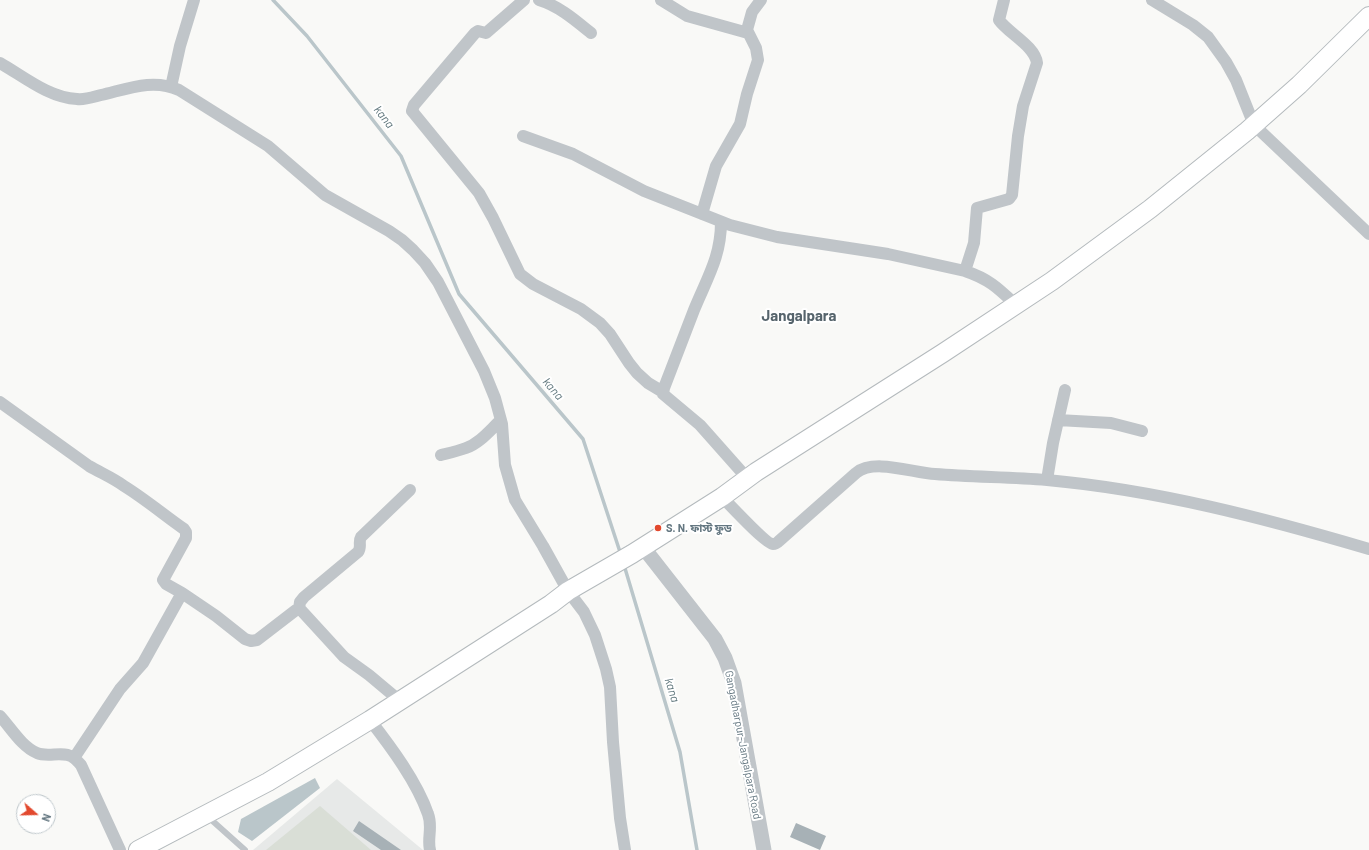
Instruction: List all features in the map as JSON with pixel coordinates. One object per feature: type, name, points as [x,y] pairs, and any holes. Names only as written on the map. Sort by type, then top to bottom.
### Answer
[{"type":"main road","points":[[138,850],[268,782],[370,720],[551,604],[568,591],[638,550],[722,497],[748,478],[1052,281],[1099,247],[1254,125],[1299,85],[1369,16]]},
{"type":"street","points":[[171,86],[180,46],[194,0]]},
{"type":"street","points":[[524,0],[486,33],[478,31],[475,33],[414,105],[412,111],[479,193],[493,218],[520,274],[533,284],[580,309],[600,323],[610,334],[637,373],[648,383],[663,392],[704,428],[748,478]]},
{"type":"street","points":[[540,0],[556,7],[591,33]]},
{"type":"street","points":[[660,0],[687,16],[748,33]]},
{"type":"street","points":[[702,214],[716,166],[740,124],[747,94],[758,60],[756,48],[748,33],[748,25],[761,0]]},
{"type":"street","points":[[965,271],[974,243],[977,208],[1009,199],[1012,195],[1018,136],[1023,106],[1037,60],[999,20],[1004,0]]},
{"type":"street","points":[[1152,0],[1194,25],[1208,37],[1232,72],[1254,125],[1369,234]]},
{"type":"street","points":[[0,62],[45,89],[72,99],[89,98],[147,85],[158,84],[171,86],[268,146],[325,195],[389,231],[413,250],[432,272],[474,351],[495,398],[501,420],[504,461],[515,500],[568,591],[590,623],[595,635],[608,679],[611,696],[613,742],[620,818],[625,850]]},
{"type":"street","points":[[523,136],[573,154],[644,191],[721,222],[777,237],[888,254],[965,271],[978,275],[994,284],[1016,304]]},
{"type":"street","points":[[663,392],[694,309],[717,255],[721,238],[721,222]]},
{"type":"street","points":[[1047,480],[1065,390]]},
{"type":"street","points":[[0,402],[89,466],[118,481],[134,492],[186,532],[186,538],[163,580],[166,584],[182,593],[251,641],[257,640],[299,609],[300,602],[304,597],[358,552],[360,549],[359,541],[362,537],[410,490]]},
{"type":"street","points":[[441,455],[473,445],[501,420]]},
{"type":"street","points":[[1058,420],[1111,423],[1142,432]]},
{"type":"street","points":[[722,497],[769,543],[775,544],[850,477],[866,467],[881,467],[943,475],[1047,480],[1108,488],[1237,512],[1369,549]]},
{"type":"street","name":"Gangadharpur-Jangalpara Road","points":[[638,550],[707,627],[715,639],[727,664],[734,683],[764,850]]},
{"type":"street","points":[[74,758],[120,689],[143,663],[182,593]]},
{"type":"street","points":[[299,609],[306,614],[344,657],[369,675],[400,701]]},
{"type":"street","points":[[0,716],[23,743],[36,753],[67,756],[74,758],[81,765],[120,850]]},
{"type":"street","points":[[370,720],[391,748],[424,802],[431,823],[430,850]]},
{"type":"lane","points":[[206,815],[245,850]]},
{"type":"shaded area","points":[[315,778],[320,788],[252,841],[238,832],[241,819]]},
{"type":"shaded area","points":[[337,779],[423,850],[253,850]]},
{"type":"shaded area","points":[[320,806],[371,850],[266,850]]},
{"type":"building","points":[[359,821],[401,850],[381,850],[353,831]]},
{"type":"building","points":[[796,823],[826,836],[820,850],[790,837]]},
{"type":"waterway","name":"kana","points":[[273,0],[307,36],[401,156],[459,294],[583,439],[621,555]]},
{"type":"waterway","name":"kana","points":[[624,565],[680,752],[697,850]]},
{"type":"place","name":"S. N. ফাস্ট ফুড","points":[[658,528]]},
{"type":"district","name":"Jangalpara","points":[[799,316]]}]
